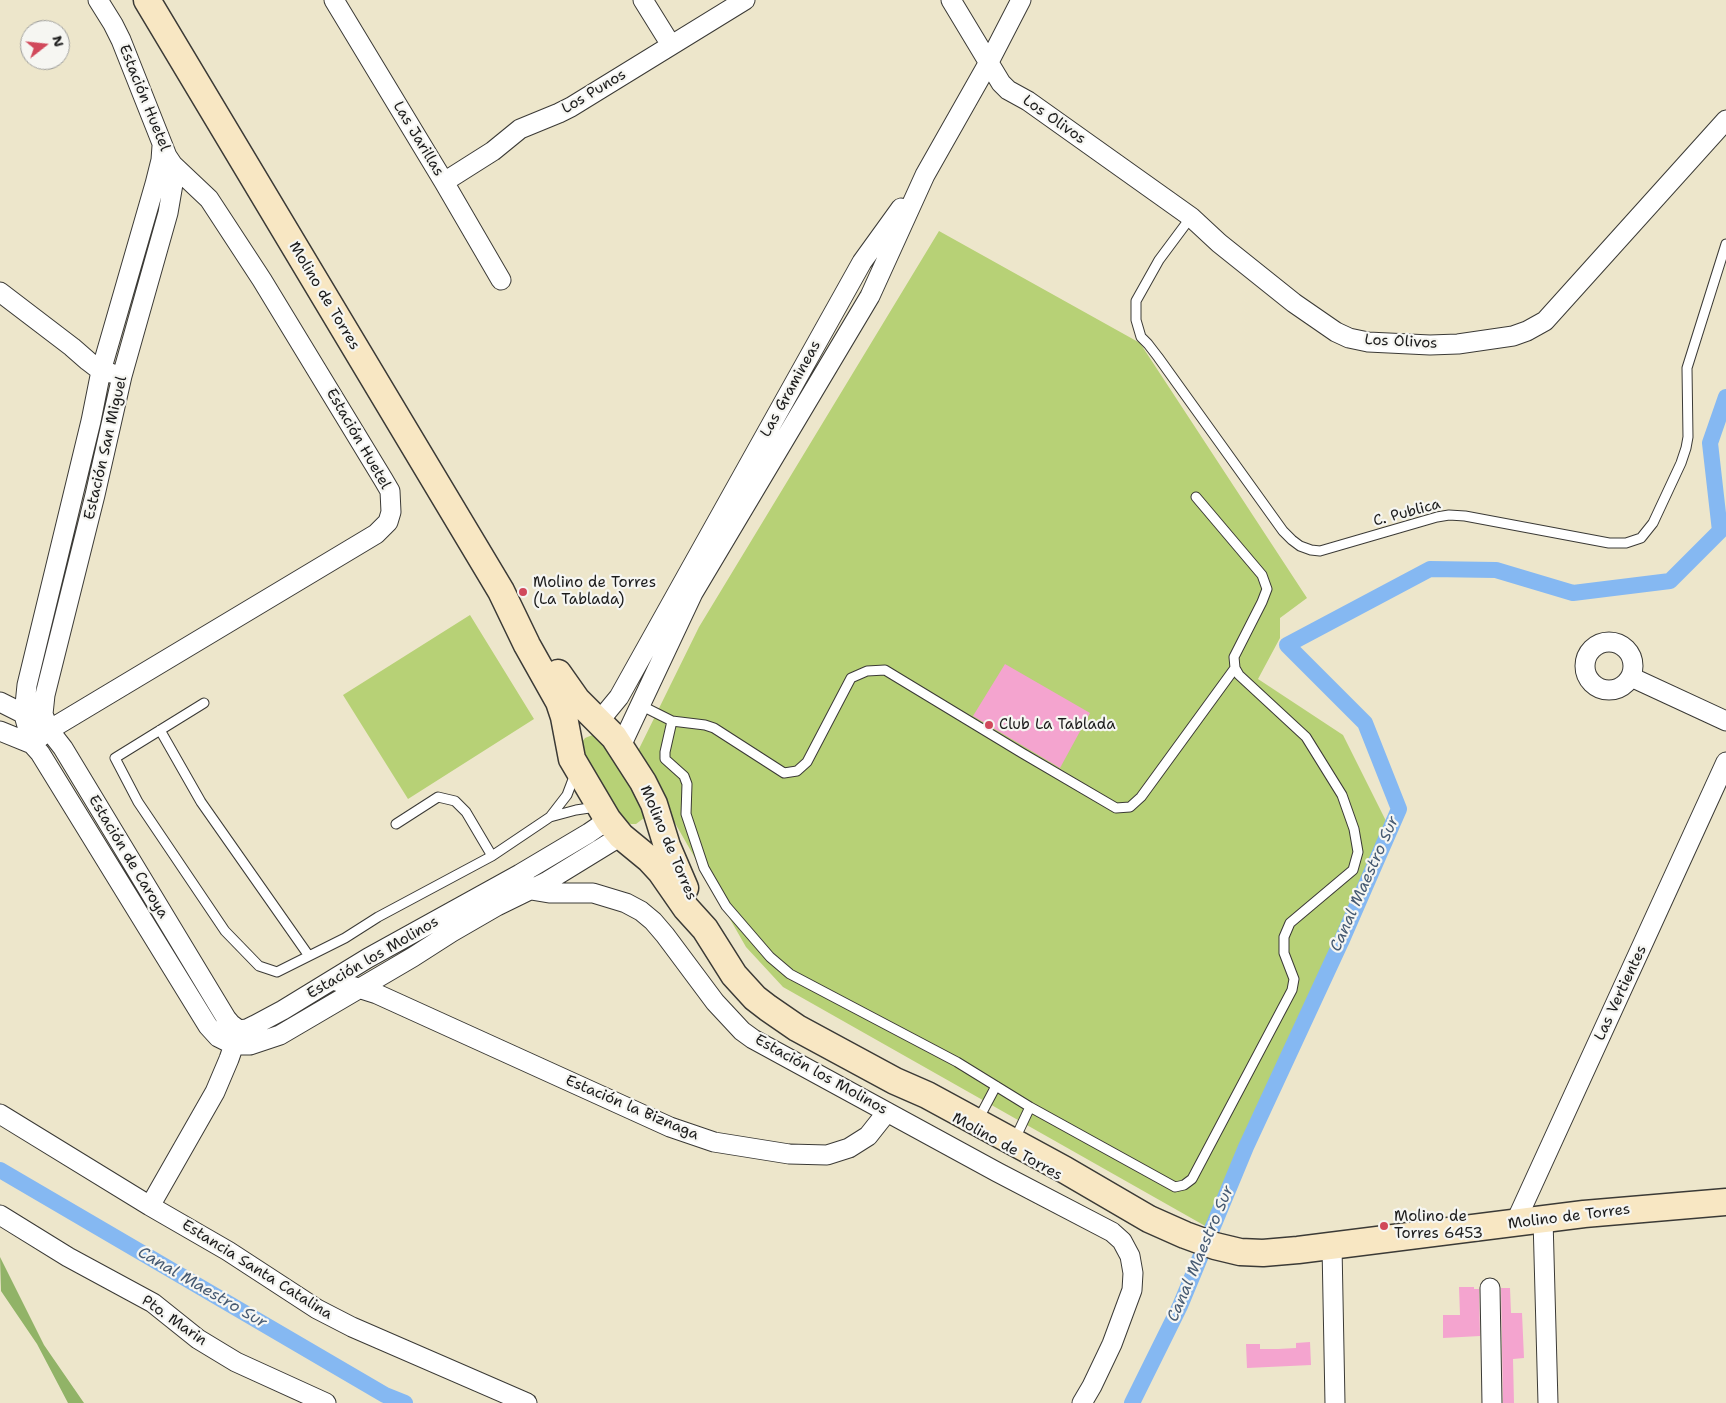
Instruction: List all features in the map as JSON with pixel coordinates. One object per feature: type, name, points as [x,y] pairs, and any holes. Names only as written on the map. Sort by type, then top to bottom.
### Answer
[{"type":"main road","name":"Molino de Torres","points":[[147,0],[501,591],[527,645],[559,702],[573,760],[610,821],[655,866],[686,908],[705,929]]},
{"type":"main road","name":"Molino de Torres","points":[[501,591],[536,637],[572,694],[598,719],[621,746],[654,804],[671,856],[705,929],[734,975],[756,998],[797,1028],[895,1082],[924,1101],[1095,1194],[1123,1204],[1185,1235],[1215,1246],[1251,1253],[1332,1246],[1584,1214],[1726,1202]]},
{"type":"main road","points":[[573,760],[570,747],[573,737],[598,719]]},
{"type":"main road","points":[[610,821],[636,833],[648,827],[654,816],[654,804]]},
{"type":"main road","name":"Molino de Torres","points":[[895,1082],[927,1095],[1099,1188],[1123,1204]]},
{"type":"street","name":"Estación Huetel","points":[[32,744],[49,730],[376,534],[388,522],[391,512],[390,491],[262,280],[209,199],[173,165],[162,146],[121,40],[98,0]]},
{"type":"street","name":"Las Jarillas","points":[[334,0],[501,280]]},
{"type":"street","points":[[643,0],[671,45]]},
{"type":"street","name":"Los Punos","points":[[444,182],[493,151],[520,128],[571,107],[745,0]]},
{"type":"street","name":"Los Olivos","points":[[951,0],[1001,83],[1008,90],[1028,101],[1191,217],[1267,283],[1336,332],[1349,338],[1368,342],[1430,345],[1458,344],[1514,336],[1545,321],[1726,120]]},
{"type":"street","name":"Las Gramineas","points":[[661,640],[675,612],[694,593],[870,296],[925,175],[989,62],[1021,0]]},
{"type":"street","name":"Estación San Miguel","points":[[32,744],[24,715],[29,676],[91,421],[101,371],[155,184],[161,160],[162,146]]},
{"type":"street","name":"Estación San Miguel","points":[[49,730],[43,714],[45,695],[95,495],[122,376],[168,213],[173,184],[173,165]]},
{"type":"street","points":[[0,292],[101,371],[122,376]]},
{"type":"street","points":[[91,421],[109,430]]},
{"type":"street","points":[[598,719],[605,714],[619,697],[661,640]]},
{"type":"street","points":[[621,746],[640,705],[661,640]]},
{"type":"street","points":[[0,696],[15,690],[29,676]]},
{"type":"street","points":[[1631,677],[1726,721]]},
{"type":"street","name":"Estación de Caroya","points":[[0,702],[40,722],[63,748],[231,1024],[236,1038],[218,1036],[208,1026],[49,766],[32,744]]},
{"type":"street","points":[[0,731],[32,744]]},
{"type":"street","name":"Las Vertientes","points":[[1515,1223],[1726,762]]},
{"type":"street","name":"Estación los Molinos","points":[[610,821],[600,850],[531,890],[497,906],[452,932],[370,988],[280,1034],[250,1045],[236,1038],[247,1029],[266,1020],[368,958],[520,874],[610,821]]},
{"type":"street","points":[[520,874],[531,890]]},
{"type":"street","name":"Estación los Molinos","points":[[531,890],[549,893],[593,893],[626,903],[640,911],[665,934],[715,1002],[753,1039],[997,1172],[1112,1232],[1122,1241],[1130,1256],[1133,1274],[1132,1290],[1128,1305],[1104,1360],[1082,1403]]},
{"type":"street","points":[[368,958],[370,988]]},
{"type":"street","name":"Estación la Biznaga","points":[[333,980],[370,988],[670,1127],[722,1143],[789,1154],[827,1155],[849,1148],[868,1136],[887,1112]]},
{"type":"street","points":[[150,1206],[214,1092],[236,1038]]},
{"type":"street","name":"Estancia Santa Catalina","points":[[0,1114],[150,1206],[228,1251],[317,1309],[352,1327],[526,1403]]},
{"type":"street","name":"Pto. Marin","points":[[0,1215],[68,1257],[153,1303],[198,1339],[236,1362],[326,1403]]},
{"type":"street","points":[[1543,1219],[1548,1403]]},
{"type":"street","points":[[1332,1246],[1335,1403]]},
{"type":"street","points":[[1490,1288],[1492,1403]]},
{"type":"lane","name":"C. Publica","points":[[1191,217],[1159,260],[1136,301],[1136,320],[1141,337],[1158,357],[1282,531],[1300,546],[1320,551],[1448,515],[1465,516],[1609,543],[1626,543],[1641,538],[1653,523],[1686,448],[1688,437],[1687,368],[1726,244]]},
{"type":"lane","points":[[672,721],[665,759],[684,776],[687,784],[686,814],[704,868],[726,906],[770,957],[790,974],[958,1062],[1030,1107],[1174,1187],[1184,1185],[1192,1179],[1292,990],[1294,979],[1284,953],[1284,937],[1290,924],[1353,870],[1358,852],[1354,829],[1342,795],[1306,737],[1239,675],[1235,668],[1234,657],[1267,589],[1262,575],[1196,497]]},
{"type":"lane","points":[[640,705],[672,721],[714,728],[784,772],[798,771],[807,762],[851,678],[867,670],[885,670],[1116,808],[1130,807],[1141,797],[1235,668]]},
{"type":"lane","points":[[204,703],[115,758],[138,802],[225,931],[258,966],[277,972],[492,856],[550,817],[576,810],[610,821]]},
{"type":"lane","points":[[160,730],[201,802],[309,956]]},
{"type":"lane","points":[[550,817],[571,787],[573,760]]},
{"type":"lane","points":[[396,824],[438,798],[455,801],[469,818],[492,856]]},
{"type":"lane","points":[[976,1122],[996,1086]]},
{"type":"lane","points":[[1013,1142],[1030,1107]]},
{"type":"green space","name":"Club La Tablada","points":[[939,231],[1140,343],[1307,598],[1280,618],[1280,638],[1258,679],[1343,735],[1387,823],[1307,1011],[1207,1227],[783,987],[746,947],[636,755],[699,627]]},
{"type":"green space","points":[[470,615],[534,719],[408,799],[343,695]]},
{"type":"green space","points":[[595,734],[604,737],[646,814],[636,824],[622,821],[583,757],[582,742],[585,738]]},
{"type":"green space","points":[[0,1257],[44,1345],[84,1403],[68,1403],[37,1344],[1,1291]]},
{"type":"building","points":[[1005,664],[1090,713],[1060,768],[973,716]]},
{"type":"building","points":[[1459,1287],[1479,1289],[1480,1336],[1443,1338],[1443,1315],[1460,1315]]},
{"type":"building","points":[[1501,1288],[1510,1288],[1511,1313],[1522,1313],[1524,1358],[1513,1359],[1514,1403],[1503,1403]]},
{"type":"building","points":[[1310,1342],[1311,1365],[1247,1368],[1246,1344],[1260,1344],[1260,1349],[1278,1349],[1296,1348],[1296,1343]]},
{"type":"waterway","name":"Canal Maestro Sur","points":[[1132,1403],[1180,1306],[1246,1147],[1341,942],[1399,809],[1365,723],[1287,645],[1430,569],[1496,570],[1573,593],[1670,581],[1720,531],[1710,443],[1726,397]]},
{"type":"waterway","name":"Canal Maestro Sur","points":[[0,1170],[385,1395],[405,1403]]},
{"type":"place","name":"Molino de Torres (La Tablada)","points":[[523,592]]},
{"type":"place","name":"Club La Tablada","points":[[989,725]]},
{"type":"place","name":"Molino de Torres 6453","points":[[1384,1226]]}]
